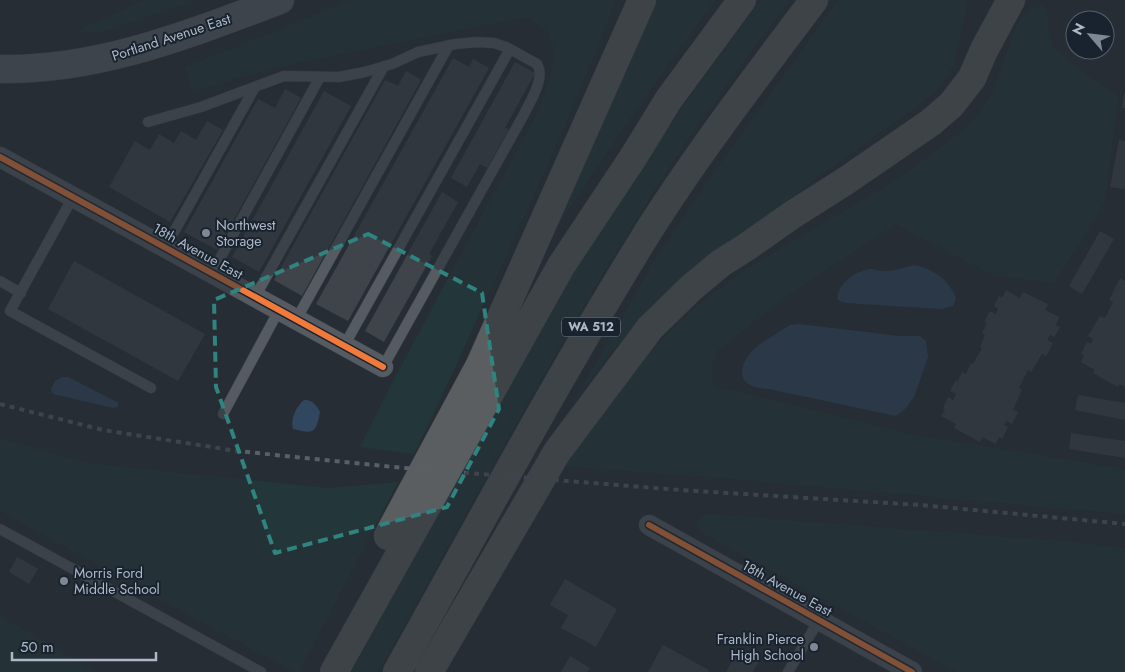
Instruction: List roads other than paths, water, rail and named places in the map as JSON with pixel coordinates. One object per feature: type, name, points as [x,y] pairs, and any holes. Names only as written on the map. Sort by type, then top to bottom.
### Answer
[{"type":"highway","points":[[334,672],[561,266],[634,156],[669,99],[742,0]]},
{"type":"highway","name":"WA 512","points":[[397,672],[583,341],[642,242],[730,112],[814,0]]},
{"type":"highway","points":[[984,50],[994,0]]},
{"type":"highway","points":[[429,672],[557,452],[650,328],[691,288],[721,263],[930,124],[952,105],[972,78],[984,50],[1011,0]]},
{"type":"highway","points":[[315,672],[480,365],[638,5]]},
{"type":"main road","name":"Portland Avenue East","points":[[0,69],[66,66],[132,52],[280,0]]},
{"type":"street","name":"18th Avenue East","points":[[0,157],[383,367]]},
{"type":"street","name":"18th Avenue East","points":[[649,525],[912,672]]},
{"type":"lane","points":[[148,122],[201,107],[284,76],[339,77],[384,66],[418,52],[448,45],[477,42],[494,43],[510,49],[537,64],[540,69],[539,79],[532,97],[383,367]]},
{"type":"lane","points":[[223,414],[288,315],[448,45]]},
{"type":"lane","points":[[344,346],[510,49]]},
{"type":"lane","points":[[255,297],[384,66]]},
{"type":"lane","points":[[212,273],[320,77]]},
{"type":"lane","points":[[166,248],[255,87]]},
{"type":"lane","points":[[73,197],[10,311],[151,388]]},
{"type":"lane","points":[[0,281],[20,292]]},
{"type":"lane","points":[[0,529],[261,672]]},
{"type":"lane","points":[[788,672],[819,620]]},
{"type":"water","points":[[914,265],[934,272],[949,285],[956,298],[953,306],[942,309],[845,303],[838,300],[840,289],[848,279],[859,272],[870,269],[889,271]]},
{"type":"water","points":[[798,324],[900,336],[920,336],[926,341],[928,357],[914,397],[905,409],[896,416],[754,387],[748,384],[744,380],[742,370],[752,351],[790,325]]},
{"type":"water","points":[[62,377],[68,377],[113,400],[118,403],[118,407],[113,408],[53,394],[51,390],[55,381]]},
{"type":"water","points":[[304,400],[316,405],[320,412],[317,425],[313,431],[309,432],[293,429],[292,425],[294,413]]},
{"type":"railway","points":[[0,404],[103,430],[237,451],[393,467],[680,490],[920,505],[1125,524]]},
{"type":"place","name":"Northwest Storage","points":[[206,233]]},
{"type":"place","name":"Morris Ford Middle School","points":[[64,581]]},
{"type":"place","name":"Franklin Pierce High School","points":[[814,647]]}]
